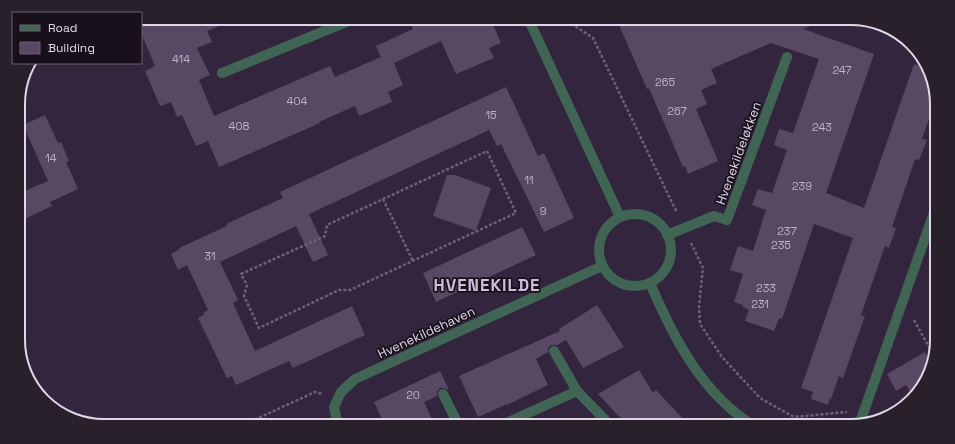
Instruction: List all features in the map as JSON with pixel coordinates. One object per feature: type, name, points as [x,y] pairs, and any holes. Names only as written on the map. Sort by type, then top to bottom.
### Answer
[{"type":"street","points":[[222,73],[339,25]]},
{"type":"street","points":[[531,25],[620,217]]},
{"type":"street","name":"Hvenekildeløkken","points":[[667,235],[714,216],[728,220],[787,56]]},
{"type":"street","points":[[642,215],[652,219],[661,226],[667,235],[670,246],[670,258],[666,268],[659,277],[650,283],[639,286],[628,286],[617,282],[608,275],[602,266],[599,255],[599,243],[603,233],[610,224],[620,217],[642,215]]},
{"type":"street","points":[[862,418],[930,224]]},
{"type":"street","name":"Hvenekildehaven","points":[[338,399],[341,392],[355,379],[602,266]]},
{"type":"street","points":[[650,283],[663,315],[688,359],[714,393],[744,419]]},
{"type":"street","points":[[554,351],[578,391],[604,419]]},
{"type":"street","points":[[516,419],[578,391]]},
{"type":"street","points":[[443,394],[456,419]]},
{"type":"street","points":[[337,419],[334,407],[338,399]]},
{"type":"path","points":[[573,25],[592,38],[703,268],[699,306],[700,324],[722,357],[760,398],[794,417],[845,412],[864,414]]},
{"type":"path","points":[[487,151],[516,213],[350,290],[339,290],[259,328],[244,296],[247,285],[241,274],[325,236],[327,225],[383,199],[487,151]]},
{"type":"path","points":[[383,199],[413,261]]},
{"type":"path","points":[[898,314],[915,321],[930,348]]},
{"type":"path","points":[[256,419],[315,392],[338,399]]},
{"type":"building","points":[[142,25],[221,25],[207,31],[212,42],[197,48],[210,75],[199,80],[214,116],[330,66],[335,77],[381,57],[376,46],[413,29],[411,25],[493,25],[501,43],[489,48],[494,58],[456,74],[441,41],[394,63],[403,85],[388,92],[392,102],[359,116],[355,106],[219,167],[208,141],[196,146],[182,115],[177,117],[171,102],[160,106],[145,71],[155,66],[142,35]]},
{"type":"building","points":[[619,25],[812,25],[803,29],[874,54],[826,193],[864,208],[914,64],[920,66],[927,83],[930,104],[930,116],[922,139],[927,140],[919,160],[915,159],[892,227],[896,228],[889,248],[885,246],[861,315],[865,316],[843,378],[839,376],[828,405],[811,399],[813,392],[801,388],[853,238],[814,224],[782,319],[779,318],[774,331],[745,321],[749,310],[743,307],[743,305],[734,302],[743,274],[730,270],[738,246],[753,251],[766,210],[752,205],[758,189],[772,193],[787,150],[774,145],[779,129],[793,133],[819,59],[771,43],[711,69],[717,83],[701,90],[707,104],[696,109],[718,161],[688,174],[685,166],[683,167],[649,88],[647,89]]},
{"type":"building","points":[[506,87],[538,156],[544,153],[574,218],[544,232],[501,144],[497,146],[489,130],[309,214],[328,255],[313,262],[296,226],[220,262],[238,300],[233,303],[255,351],[352,306],[365,335],[293,368],[289,361],[236,385],[232,376],[227,378],[198,318],[204,315],[203,313],[208,310],[187,265],[178,270],[171,254],[180,249],[179,248],[227,226],[226,224],[283,198],[280,192]]},
{"type":"building","points":[[45,115],[58,143],[61,142],[69,161],[66,162],[78,189],[50,202],[52,206],[25,219],[25,191],[48,181],[25,129],[25,124]]},
{"type":"building","points":[[447,175],[455,175],[491,188],[476,231],[433,216]]},
{"type":"building","points":[[522,227],[536,255],[436,302],[423,273]]},
{"type":"building","points":[[597,305],[624,347],[583,368],[566,340],[557,345],[551,345],[548,348],[548,352],[536,359],[548,385],[478,417],[459,376],[560,331],[559,329]]},
{"type":"building","points":[[925,352],[928,357],[924,370],[910,392],[906,385],[896,391],[887,374]]},
{"type":"building","points":[[639,370],[653,393],[656,390],[683,419],[621,419],[598,394]]},
{"type":"building","points":[[440,371],[449,390],[440,388],[437,391],[437,396],[424,402],[432,419],[382,419],[374,402]]},
{"type":"district","name":"HVENEKILDE","points":[[487,285]]}]
